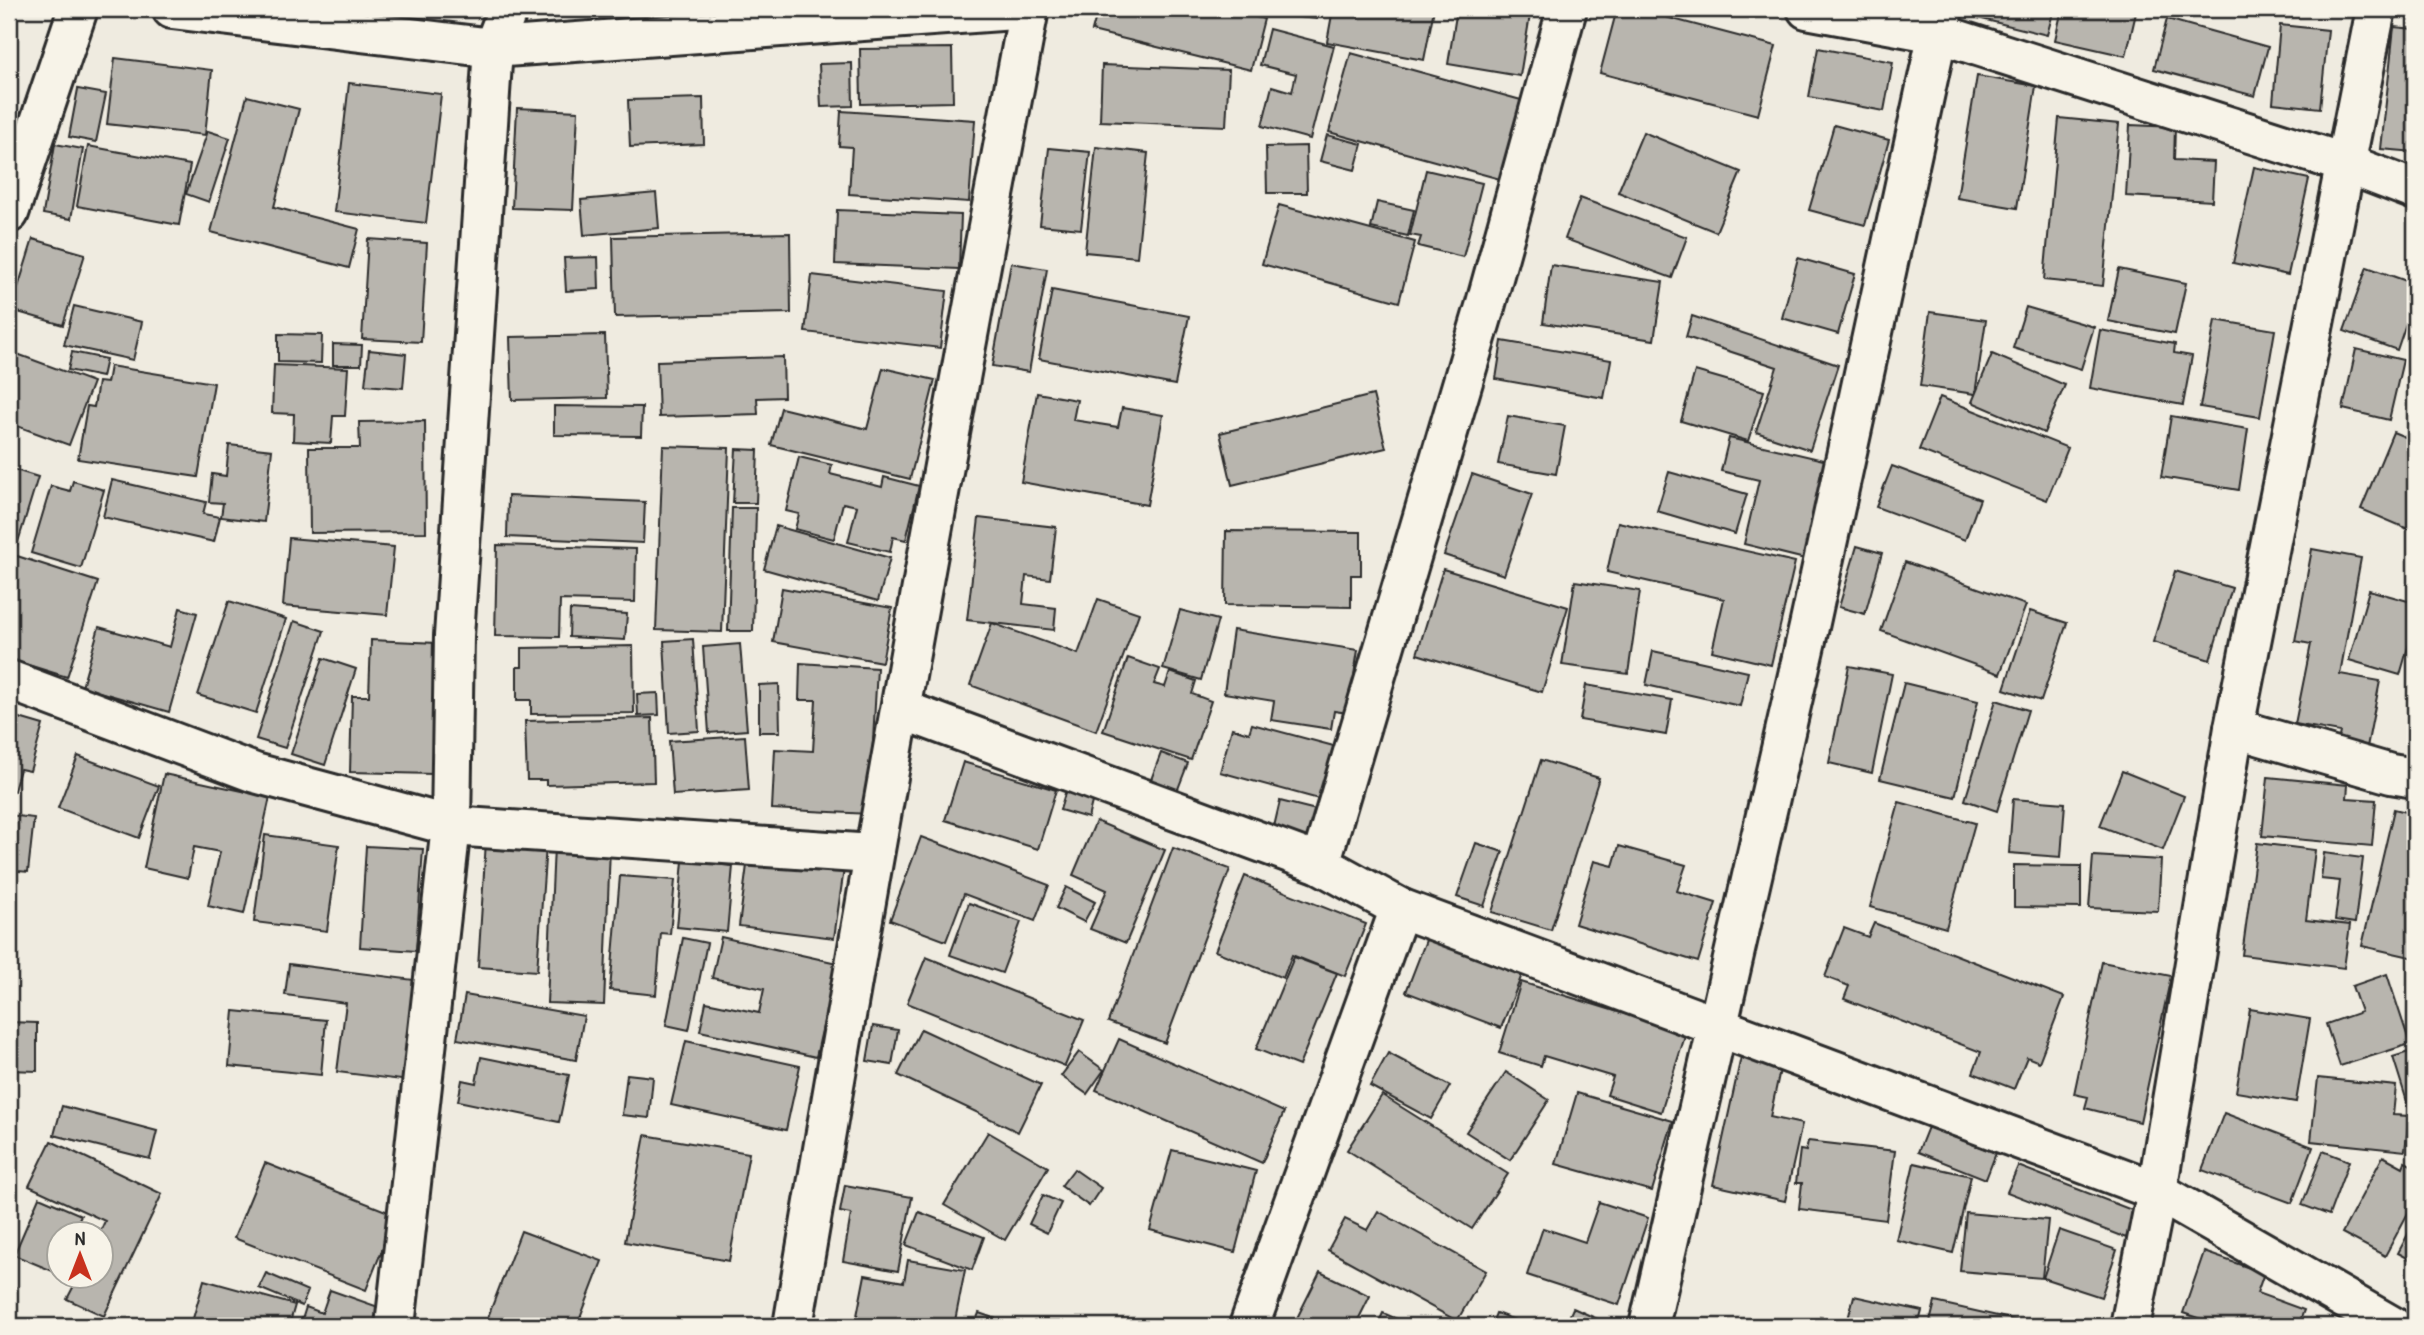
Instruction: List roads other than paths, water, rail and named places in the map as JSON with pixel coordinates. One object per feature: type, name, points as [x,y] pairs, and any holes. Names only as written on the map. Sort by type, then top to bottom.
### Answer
[{"type":"street","points":[[9,213],[78,9]]},
{"type":"street","points":[[172,9],[492,48],[1029,9],[902,710],[873,854],[793,1326]]},
{"type":"street","points":[[395,1326],[451,826],[454,636],[492,48],[508,9]]},
{"type":"street","points":[[1320,864],[1485,307],[1567,9]]},
{"type":"street","points":[[1807,9],[1940,21],[2415,190]]},
{"type":"street","points":[[2130,1326],[2157,1191],[2234,729],[2376,9]]},
{"type":"street","points":[[1649,1326],[1810,627],[1940,21]]},
{"type":"street","points":[[9,680],[255,772],[451,826],[873,854]]},
{"type":"street","points":[[902,710],[1320,864],[1400,908],[2157,1191],[2392,1326]]},
{"type":"street","points":[[2234,729],[2392,774],[2415,778]]},
{"type":"street","points":[[1249,1326],[1400,908]]}]
